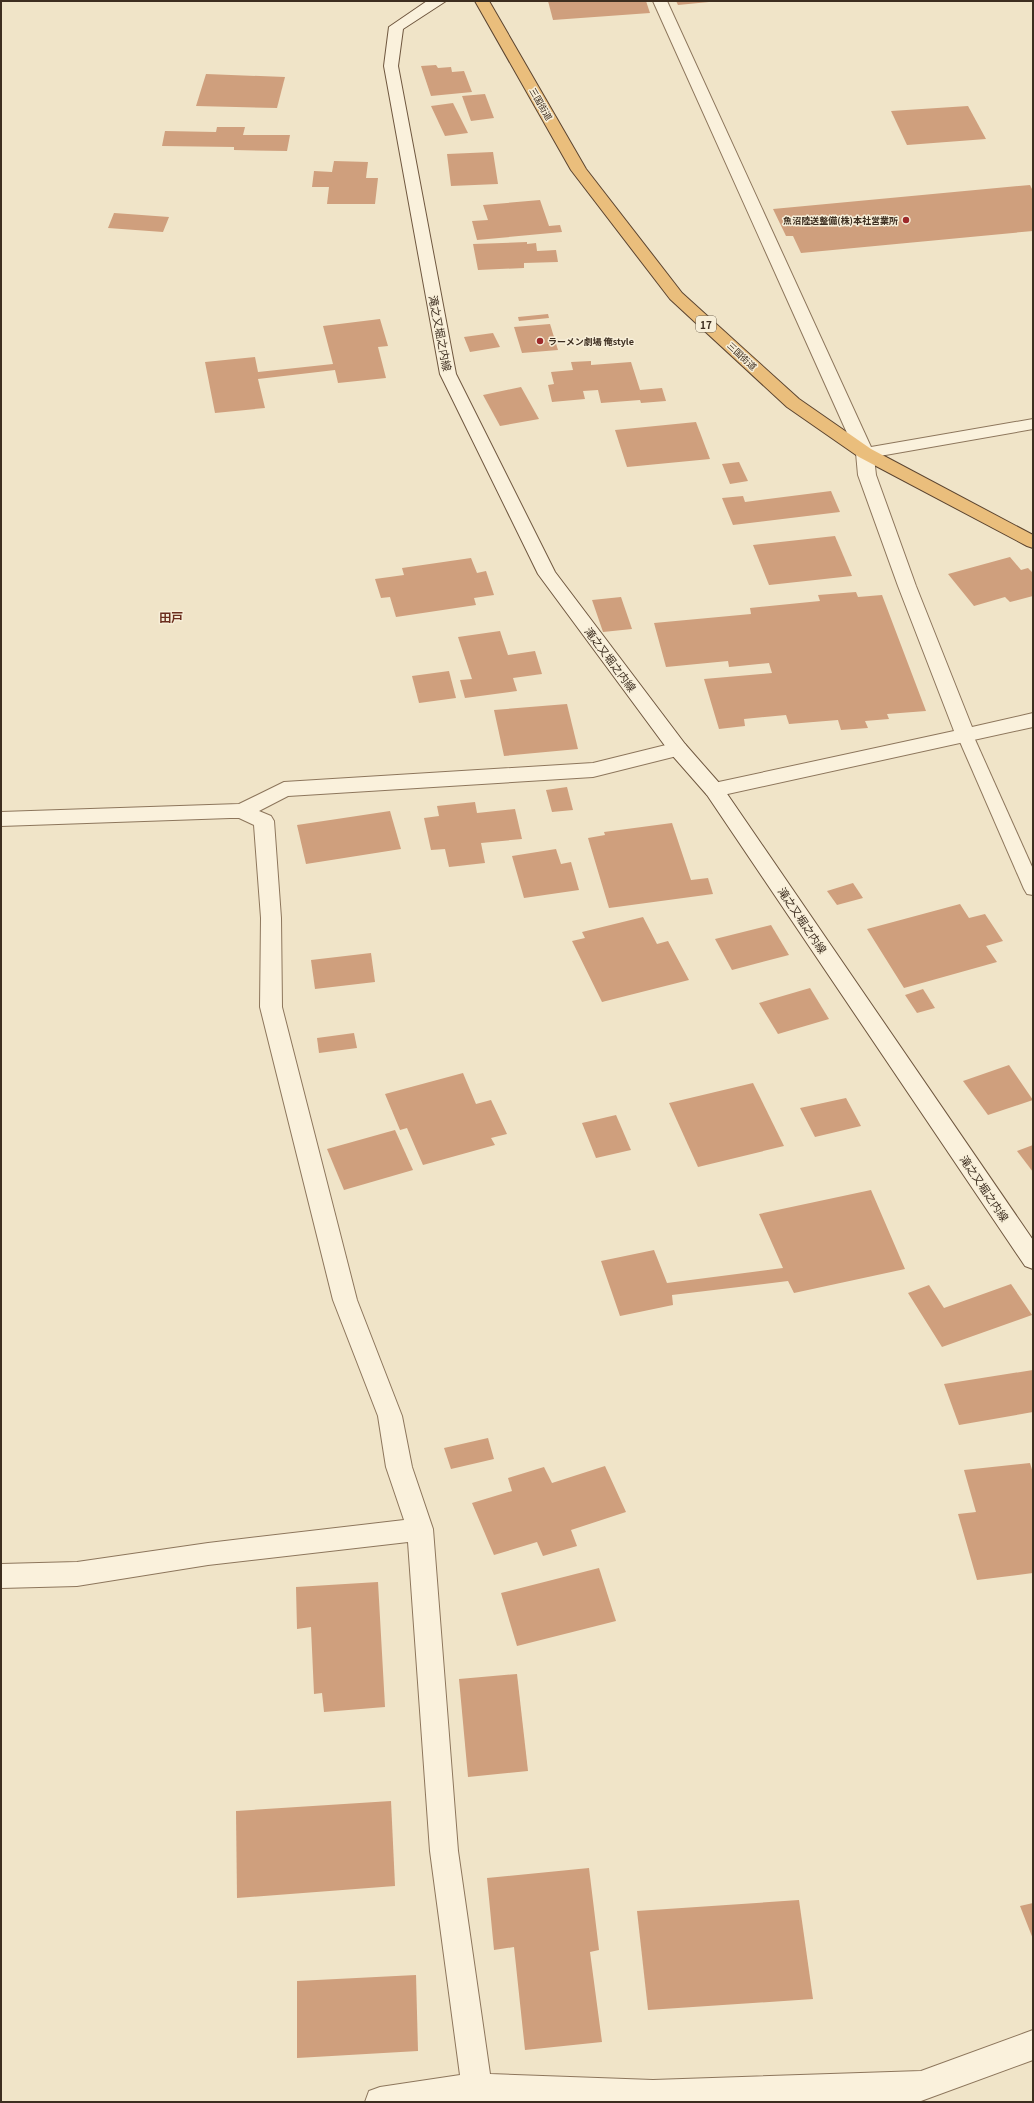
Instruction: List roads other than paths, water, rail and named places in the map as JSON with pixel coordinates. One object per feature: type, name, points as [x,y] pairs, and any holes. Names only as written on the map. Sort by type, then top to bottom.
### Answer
[{"type":"highway","name":"三国街道","points":[[482,1],[580,170],[676,296],[793,403],[865,453],[1033,542]]},
{"type":"street","name":"滝之又堀之内線","points":[[440,1],[432,4],[396,27],[391,66],[448,374],[547,574],[678,748],[714,790],[1033,1259]]},
{"type":"street","points":[[660,1],[865,453],[867,475],[907,586],[965,735]]},
{"type":"street","points":[[865,453],[1033,424]]},
{"type":"street","points":[[714,790],[1033,720]]},
{"type":"street","points":[[242,811],[284,789],[593,770],[678,748]]},
{"type":"street","points":[[1,819],[242,811],[264,820],[272,918],[271,1007],[345,1300],[390,1416],[399,1467],[420,1529],[444,1851],[477,2095]]},
{"type":"street","points":[[1,1576],[77,1574],[208,1554],[420,1529]]},
{"type":"street","points":[[380,2102],[477,2095],[653,2095],[921,2086],[1033,2045]]},
{"type":"lane","points":[[965,735],[1033,889]]},
{"type":"place","name":"魚沼陸送整備(株)本社営業所","points":[[906,220]]},
{"type":"place","name":"ラーメン劇場 俺style","points":[[540,341]]},
{"type":"district","name":"田戸","points":[[171,616]]}]
